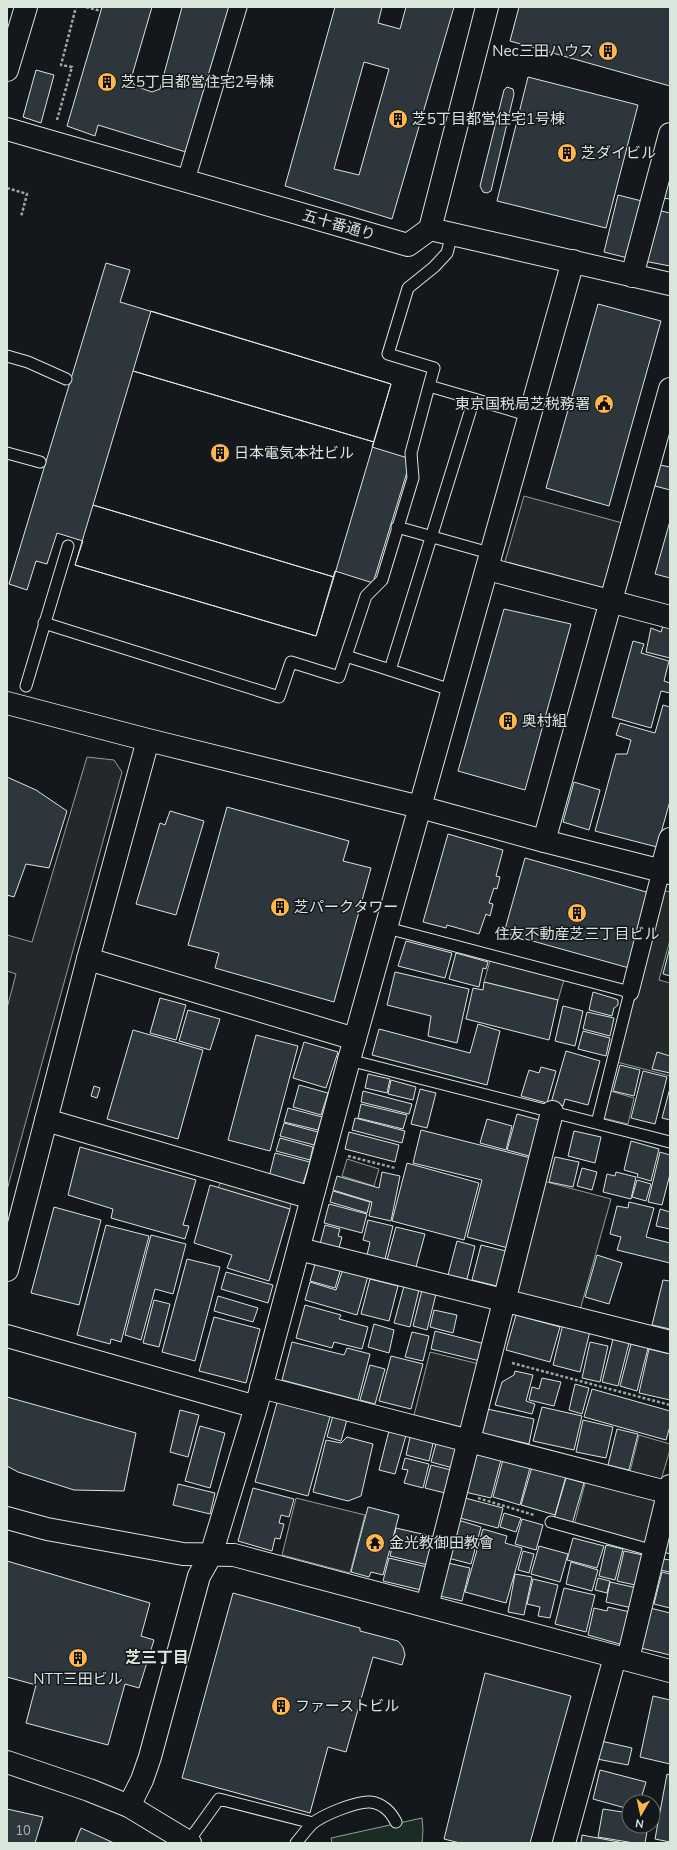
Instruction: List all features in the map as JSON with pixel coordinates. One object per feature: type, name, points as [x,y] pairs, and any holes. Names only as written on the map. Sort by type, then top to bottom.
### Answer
[{"type":"street","points":[[7,70],[26,7]]},
{"type":"street","points":[[186,180],[238,7]]},
{"type":"street","points":[[487,7],[430,229],[670,284]]},
{"type":"street","name":"五十番通り","points":[[7,129],[408,245],[430,229]]},
{"type":"street","points":[[632,276],[670,134]]},
{"type":"street","points":[[129,1806],[142,1780],[150,1757],[199,1576],[212,1555],[258,1397],[355,1038],[574,262]]},
{"type":"street","points":[[544,841],[670,389]]},
{"type":"street","points":[[490,562],[610,601],[670,617]]},
{"type":"street","points":[[7,703],[148,740],[420,807],[666,872]]},
{"type":"street","points":[[7,1270],[88,960],[148,740]]},
{"type":"street","points":[[630,992],[666,872],[670,839]]},
{"type":"street","points":[[88,960],[355,1038]]},
{"type":"street","points":[[427,1606],[552,1112]]},
{"type":"street","points":[[46,1120],[312,1198]]},
{"type":"street","points":[[299,1249],[670,1342]]},
{"type":"street","points":[[7,1336],[258,1397],[469,1441],[669,1490],[654,1551],[564,1843]]},
{"type":"street","points":[[7,1518],[47,1529],[183,1554],[234,1555],[670,1670]]},
{"type":"street","points":[[7,1762],[89,1790],[129,1806],[189,1842]]},
{"type":"lane","points":[[44,623],[279,697],[290,662],[339,677],[366,596],[382,580],[413,478],[410,453],[434,368],[388,354],[408,288],[434,267],[447,253],[452,234]]},
{"type":"lane","points":[[7,356],[28,362],[66,379]]},
{"type":"lane","points":[[429,386],[531,416]]},
{"type":"lane","points":[[390,670],[474,399]]},
{"type":"lane","points":[[7,453],[40,462]]},
{"type":"lane","points":[[398,527],[432,537],[490,562]]},
{"type":"lane","points":[[26,686],[68,546]]},
{"type":"lane","points":[[346,656],[454,691]]},
{"type":"lane","points":[[387,928],[630,992],[597,1123]]},
{"type":"lane","points":[[349,1060],[670,1142]]},
{"type":"lane","points":[[551,1522],[654,1551]]},
{"type":"lane","points":[[189,1842],[218,1799],[313,1823]]},
{"type":"lane","points":[[296,1843],[313,1823],[332,1813],[370,1802],[385,1808],[393,1816],[396,1822]]},
{"type":"path","points":[[56,122],[72,67],[61,65],[76,7]]},
{"type":"path","points":[[86,7],[101,11]]},
{"type":"path","points":[[7,188],[27,194],[21,217]]},
{"type":"path","points":[[345,1155],[395,1168]]},
{"type":"path","points":[[490,1357],[670,1405]]},
{"type":"path","points":[[456,1492],[529,1512],[551,1522]]},
{"type":"green space","points":[[422,1818],[422,1843],[332,1843],[331,1838]]},
{"type":"shaded area","points":[[524,496],[626,524],[606,593],[504,565]]},
{"type":"shaded area","points":[[87,757],[114,760],[122,772],[7,1190],[7,1008],[16,974],[7,971],[7,935],[32,942]]},
{"type":"shaded area","points":[[661,890],[670,892],[670,940],[659,980],[670,983],[670,1076],[617,1062]]},
{"type":"shaded area","points":[[490,961],[564,980],[558,1000],[484,982]]},
{"type":"shaded area","points":[[610,1091],[634,1098],[628,1124],[603,1118]]},
{"type":"shaded area","points":[[347,1159],[379,1169],[374,1186],[342,1176]]},
{"type":"shaded area","points":[[221,1181],[292,1200],[290,1209],[218,1188]]},
{"type":"shaded area","points":[[543,1181],[611,1199],[580,1310],[515,1294]]},
{"type":"shaded area","points":[[430,1352],[479,1364],[462,1427],[414,1415]]},
{"type":"shaded area","points":[[639,1435],[670,1444],[670,1450],[661,1480],[630,1472]]},
{"type":"shaded area","points":[[587,1476],[658,1496],[648,1544],[574,1525]]},
{"type":"shaded area","points":[[296,1498],[365,1515],[350,1573],[282,1555]]},
{"type":"building","name":"芝5丁目都営住宅2号棟","points":[[102,7],[152,7],[131,79],[135,86],[152,92],[160,89],[182,7],[232,7],[189,153],[98,125],[95,136],[67,126]]},
{"type":"building","name":"芝5丁目都営住宅1号棟","points":[[335,7],[382,7],[378,23],[400,29],[406,7],[454,7],[392,219],[285,186]],"holes":[[[364,62],[389,69],[359,175],[334,169]]]},
{"type":"building","name":"Nec三田ハウス","points":[[519,7],[670,7],[670,86],[510,41]]},
{"type":"building","points":[[36,70],[54,75],[41,123],[23,117]]},
{"type":"building","name":"芝ダイビル","points":[[528,77],[638,105],[606,228],[497,201]]},
{"type":"building","points":[[507,87],[513,89],[514,94],[491,191],[487,193],[483,192],[480,186],[504,90]]},
{"type":"building","points":[[665,181],[670,182],[670,199],[662,198]]},
{"type":"building","points":[[618,195],[642,201],[628,258],[604,252]]},
{"type":"building","points":[[657,210],[670,213],[670,266],[644,261]]},
{"type":"building","name":"日本電気本社ビル","points":[[106,263],[130,270],[120,302],[391,384],[372,447],[411,459],[373,583],[335,571],[316,636],[75,565],[83,541],[57,533],[47,564],[36,561],[27,590],[9,584]]},
{"type":"building","name":"東京国税局芝税務署","points":[[598,304],[661,321],[609,506],[546,488]]},
{"type":"building","points":[[151,311],[391,384],[374,442],[133,371]]},
{"type":"building","points":[[133,371],[374,442],[334,577],[93,505]]},
{"type":"building","points":[[660,465],[670,467],[670,490],[655,486]]},
{"type":"building","points":[[93,505],[334,577],[316,636],[75,565]]},
{"type":"building","points":[[670,521],[670,578],[655,574]]},
{"type":"building","name":"奥村組","points":[[504,609],[571,624],[525,790],[458,771]]},
{"type":"building","points":[[663,626],[670,628],[670,658],[646,652],[651,628],[661,632]]},
{"type":"building","points":[[633,641],[644,644],[641,653],[669,661],[664,681],[670,683],[670,693],[661,691],[651,728],[612,717]]},
{"type":"building","points":[[663,705],[670,707],[670,801],[657,847],[595,831],[616,754],[627,754],[631,740],[616,735],[620,723],[655,733]]},
{"type":"building","points":[[7,777],[36,790],[67,811],[49,868],[26,864],[14,897],[7,895]]},
{"type":"building","points":[[574,782],[600,790],[589,830],[563,822]]},
{"type":"building","name":"芝パークタワー","points":[[227,807],[349,841],[343,861],[371,868],[334,1002],[215,968],[219,953],[188,945]]},
{"type":"building","points":[[170,811],[204,821],[176,915],[136,904],[160,823],[165,825]]},
{"type":"building","points":[[448,834],[503,850],[496,876],[500,877],[497,889],[494,888],[489,903],[493,904],[490,916],[486,914],[479,934],[447,925],[446,928],[423,922]]},
{"type":"building","name":"住友不動産芝三丁目ビル","points":[[525,858],[650,893],[629,968],[504,933]]},
{"type":"building","points":[[406,941],[452,953],[445,978],[398,966]]},
{"type":"building","points":[[670,947],[670,976],[663,974]]},
{"type":"building","points":[[456,953],[488,962],[486,969],[483,968],[479,987],[449,979]]},
{"type":"building","points":[[395,972],[469,989],[457,1043],[428,1036],[431,1016],[387,1005]]},
{"type":"building","points":[[484,982],[558,1000],[549,1040],[466,1019],[473,988],[483,990]]},
{"type":"building","points":[[593,992],[618,1000],[618,1005],[614,1008],[612,1016],[589,1010]]},
{"type":"building","points":[[160,998],[186,1005],[176,1040],[150,1033]]},
{"type":"building","points":[[563,1006],[583,1011],[575,1046],[555,1041]]},
{"type":"building","points":[[188,1010],[220,1019],[210,1050],[179,1041]]},
{"type":"building","points":[[587,1012],[614,1018],[610,1036],[583,1029]]},
{"type":"building","points":[[478,1024],[500,1031],[487,1085],[372,1055],[379,1029],[470,1053]]},
{"type":"building","points":[[133,1030],[203,1050],[178,1139],[107,1119]]},
{"type":"building","points":[[583,1031],[610,1038],[606,1056],[578,1049]]},
{"type":"building","points":[[256,1035],[298,1046],[270,1151],[228,1140]]},
{"type":"building","points":[[304,1042],[338,1052],[326,1088],[293,1078]]},
{"type":"building","points":[[566,1051],[600,1061],[588,1105],[565,1099],[563,1106],[551,1103]]},
{"type":"building","points":[[657,1052],[670,1056],[670,1073],[652,1069]]},
{"type":"building","points":[[620,1065],[640,1070],[634,1096],[613,1091]]},
{"type":"building","points":[[541,1067],[556,1071],[547,1103],[521,1096],[529,1070],[539,1073]]},
{"type":"building","points":[[643,1071],[667,1077],[655,1124],[631,1118]]},
{"type":"building","points":[[368,1074],[390,1079],[387,1093],[365,1088]]},
{"type":"building","points":[[391,1080],[416,1087],[413,1100],[388,1094]]},
{"type":"building","points":[[299,1085],[328,1093],[321,1115],[293,1107]]},
{"type":"building","points":[[94,1086],[100,1088],[97,1098],[91,1096]]},
{"type":"building","points":[[670,1088],[670,1120],[662,1118]]},
{"type":"building","points":[[420,1089],[436,1093],[427,1128],[411,1124]]},
{"type":"building","points":[[363,1091],[412,1104],[409,1114],[361,1102]]},
{"type":"building","points":[[361,1104],[407,1115],[403,1129],[358,1118]]},
{"type":"building","points":[[288,1108],[322,1117],[318,1130],[284,1122]]},
{"type":"building","points":[[517,1114],[543,1121],[533,1157],[507,1150]]},
{"type":"building","points":[[355,1118],[405,1131],[402,1143],[352,1130]]},
{"type":"building","points":[[487,1119],[512,1126],[506,1150],[480,1143]]},
{"type":"building","points":[[284,1123],[318,1132],[314,1145],[280,1136]]},
{"type":"building","points":[[421,1130],[531,1158],[508,1248],[467,1237],[482,1180],[413,1163]]},
{"type":"building","points":[[574,1131],[601,1137],[595,1163],[568,1156]]},
{"type":"building","points":[[349,1132],[399,1145],[395,1162],[345,1149]]},
{"type":"building","points":[[280,1138],[313,1147],[310,1160],[276,1151]]},
{"type":"building","points":[[631,1141],[659,1149],[651,1181],[637,1177],[638,1174],[624,1170]]},
{"type":"building","points":[[80,1147],[196,1180],[183,1225],[189,1226],[185,1239],[111,1218],[113,1209],[68,1195]]},
{"type":"building","points":[[660,1152],[670,1155],[670,1174],[662,1205],[648,1202]]},
{"type":"building","points":[[275,1153],[310,1162],[302,1187],[269,1177]]},
{"type":"building","points":[[555,1157],[579,1162],[573,1187],[549,1182]]},
{"type":"building","points":[[407,1163],[479,1183],[464,1240],[392,1221]]},
{"type":"building","points":[[582,1168],[597,1172],[592,1190],[577,1186]]},
{"type":"building","points":[[382,1172],[400,1176],[391,1221],[369,1216],[372,1202],[333,1190],[337,1176],[379,1188]]},
{"type":"building","points":[[616,1172],[636,1177],[631,1199],[603,1192],[607,1174],[615,1176]]},
{"type":"building","points":[[637,1180],[651,1184],[646,1201],[632,1197]]},
{"type":"building","points":[[210,1185],[290,1209],[269,1281],[227,1268],[232,1255],[194,1243]]},
{"type":"building","points":[[333,1191],[370,1202],[367,1213],[330,1202]]},
{"type":"building","points":[[629,1202],[654,1208],[646,1237],[670,1243],[670,1263],[617,1250],[621,1237],[610,1234],[617,1206],[628,1208]]},
{"type":"building","points":[[329,1204],[367,1214],[362,1233],[324,1223]]},
{"type":"building","points":[[54,1207],[101,1220],[79,1305],[31,1293]]},
{"type":"building","points":[[660,1209],[670,1212],[670,1229],[656,1226]]},
{"type":"building","points":[[368,1220],[393,1226],[385,1259],[367,1255],[370,1242],[363,1240]]},
{"type":"building","points":[[106,1225],[149,1236],[121,1342],[111,1339],[110,1344],[77,1335]]},
{"type":"building","points":[[325,1225],[340,1229],[338,1236],[342,1237],[339,1248],[320,1244]]},
{"type":"building","points":[[396,1227],[425,1234],[416,1267],[387,1260]]},
{"type":"building","points":[[151,1235],[186,1244],[173,1294],[155,1289],[141,1340],[125,1335]]},
{"type":"building","points":[[457,1241],[475,1246],[467,1279],[448,1275]]},
{"type":"building","points":[[481,1245],[506,1251],[497,1286],[472,1280]]},
{"type":"building","points":[[597,1255],[622,1263],[609,1304],[585,1297]]},
{"type":"building","points":[[187,1259],[220,1267],[195,1361],[162,1352]]},
{"type":"building","points":[[316,1261],[341,1268],[335,1288],[310,1281]]},
{"type":"building","points":[[343,1269],[368,1276],[357,1315],[305,1300],[310,1282],[336,1290]]},
{"type":"building","points":[[226,1272],[273,1285],[268,1303],[221,1289]]},
{"type":"building","points":[[370,1279],[398,1286],[389,1321],[361,1314]]},
{"type":"building","points":[[663,1280],[670,1281],[670,1329],[652,1325]]},
{"type":"building","points":[[404,1286],[419,1290],[410,1327],[394,1323]]},
{"type":"building","points":[[422,1290],[436,1294],[427,1330],[413,1326]]},
{"type":"building","points":[[218,1296],[258,1308],[253,1322],[214,1311]]},
{"type":"building","points":[[154,1300],[170,1304],[159,1347],[143,1343]]},
{"type":"building","points":[[305,1305],[341,1315],[339,1319],[368,1327],[362,1349],[334,1342],[332,1348],[296,1338]]},
{"type":"building","points":[[434,1310],[457,1315],[453,1333],[430,1327]]},
{"type":"building","points":[[516,1315],[560,1327],[550,1362],[506,1350]]},
{"type":"building","points":[[214,1317],[260,1329],[246,1383],[199,1371]]},
{"type":"building","points":[[374,1324],[394,1330],[389,1353],[368,1347]]},
{"type":"building","points":[[563,1324],[590,1331],[580,1372],[553,1365]]},
{"type":"building","points":[[435,1331],[485,1344],[480,1361],[431,1349]]},
{"type":"building","points":[[412,1332],[429,1336],[423,1361],[405,1357]]},
{"type":"building","points":[[613,1339],[629,1343],[618,1386],[602,1382]]},
{"type":"building","points":[[292,1342],[344,1355],[347,1348],[370,1354],[358,1400],[282,1380]]},
{"type":"building","points":[[590,1342],[608,1346],[600,1382],[582,1378]]},
{"type":"building","points":[[631,1344],[648,1348],[637,1391],[620,1386]]},
{"type":"building","points":[[649,1349],[670,1354],[670,1400],[639,1393]]},
{"type":"building","points":[[391,1356],[423,1364],[411,1409],[379,1401]]},
{"type":"building","points":[[370,1365],[385,1369],[375,1404],[360,1400]]},
{"type":"building","points":[[515,1371],[533,1375],[526,1401],[535,1404],[532,1414],[495,1405],[502,1382],[514,1375]]},
{"type":"building","points":[[542,1378],[561,1382],[554,1406],[529,1400],[532,1387],[539,1389]]},
{"type":"building","points":[[575,1384],[589,1388],[582,1414],[569,1410]]},
{"type":"building","points":[[592,1389],[670,1411],[670,1426],[666,1440],[584,1417]]},
{"type":"building","points":[[7,1397],[136,1433],[124,1491],[74,1490],[18,1472],[7,1466]]},
{"type":"building","points":[[278,1399],[331,1413],[308,1496],[255,1482]]},
{"type":"building","points":[[542,1407],[582,1416],[574,1450],[533,1441]]},
{"type":"building","points":[[487,1409],[534,1419],[529,1444],[481,1433]]},
{"type":"building","points":[[180,1410],[199,1415],[188,1457],[170,1452]]},
{"type":"building","points":[[334,1412],[348,1416],[341,1441],[327,1437]]},
{"type":"building","points":[[583,1420],[613,1427],[606,1458],[576,1452]]},
{"type":"building","points":[[200,1426],[225,1433],[210,1488],[185,1481]]},
{"type":"building","points":[[390,1427],[407,1432],[395,1474],[379,1470]]},
{"type":"building","points":[[617,1429],[638,1434],[629,1470],[608,1465]]},
{"type":"building","points":[[411,1433],[434,1439],[429,1461],[406,1455]]},
{"type":"building","points":[[347,1437],[373,1444],[361,1496],[348,1501],[313,1492],[326,1440],[341,1443]]},
{"type":"building","points":[[437,1440],[459,1446],[453,1468],[431,1462]]},
{"type":"building","points":[[476,1449],[502,1456],[491,1498],[465,1492]]},
{"type":"building","points":[[504,1456],[531,1464],[520,1505],[493,1497]]},
{"type":"building","points":[[405,1458],[429,1464],[423,1488],[404,1483],[408,1470],[402,1469]]},
{"type":"building","points":[[431,1465],[451,1470],[445,1493],[425,1488]]},
{"type":"building","points":[[532,1467],[566,1476],[555,1515],[521,1505]]},
{"type":"building","points":[[566,1478],[584,1483],[572,1524],[554,1519]]},
{"type":"building","points":[[178,1484],[215,1493],[210,1514],[173,1505]]},
{"type":"building","points":[[253,1488],[294,1499],[289,1517],[281,1515],[279,1523],[284,1524],[280,1539],[275,1538],[272,1551],[238,1541]]},
{"type":"building","points":[[465,1498],[503,1508],[498,1528],[460,1518]]},
{"type":"building","name":"金光教御田教會","points":[[368,1507],[399,1515],[383,1575],[371,1572],[369,1577],[351,1572]]},
{"type":"building","points":[[504,1513],[521,1518],[516,1532],[500,1527]]},
{"type":"building","points":[[522,1519],[543,1525],[536,1550],[515,1544]]},
{"type":"building","points":[[458,1520],[481,1527],[471,1564],[448,1558]]},
{"type":"building","points":[[396,1528],[435,1537],[428,1565],[390,1556]]},
{"type":"building","points":[[483,1529],[507,1536],[505,1543],[522,1548],[506,1603],[465,1592]]},
{"type":"building","points":[[669,1535],[670,1536],[670,1554],[664,1552]]},
{"type":"building","points":[[573,1538],[604,1546],[597,1568],[567,1560]]},
{"type":"building","points":[[606,1545],[623,1549],[615,1580],[599,1576]]},
{"type":"building","points":[[539,1546],[568,1554],[560,1582],[531,1574]]},
{"type":"building","points":[[523,1551],[534,1554],[529,1573],[518,1570]]},
{"type":"building","points":[[624,1551],[643,1555],[635,1585],[617,1581]]},
{"type":"building","points":[[389,1558],[427,1567],[421,1590],[383,1581]]},
{"type":"building","points":[[663,1559],[670,1560],[670,1572],[660,1570]]},
{"type":"building","name":"NTT三田ビル","points":[[7,1561],[150,1603],[141,1636],[154,1640],[139,1688],[125,1684],[108,1745],[26,1723],[36,1685],[7,1677]]},
{"type":"building","points":[[571,1562],[598,1570],[592,1591],[566,1584]]},
{"type":"building","points":[[448,1563],[470,1568],[462,1601],[440,1596]]},
{"type":"building","points":[[662,1572],[670,1574],[670,1608],[654,1604]]},
{"type":"building","points":[[515,1574],[532,1577],[524,1615],[508,1612]]},
{"type":"building","points":[[598,1578],[610,1581],[607,1593],[595,1590]]},
{"type":"building","points":[[533,1579],[558,1585],[550,1618],[538,1616],[540,1607],[527,1604]]},
{"type":"building","points":[[610,1582],[637,1588],[632,1608],[606,1602]]},
{"type":"building","points":[[564,1588],[595,1595],[586,1632],[555,1624]]},
{"type":"building","name":"ファーストビル","points":[[233,1593],[360,1628],[360,1631],[398,1641],[403,1647],[405,1655],[402,1665],[373,1657],[346,1752],[328,1747],[310,1813],[182,1778]]},
{"type":"building","points":[[608,1607],[630,1612],[623,1645],[588,1635],[594,1608],[607,1611]]},
{"type":"building","points":[[650,1608],[670,1613],[670,1655],[641,1648]]},
{"type":"building","points":[[485,1673],[571,1696],[530,1843],[460,1843],[444,1839]]},
{"type":"building","points":[[653,1696],[670,1700],[670,1764],[640,1757]]},
{"type":"building","points":[[601,1741],[632,1748],[628,1765],[597,1759]]},
{"type":"building","points":[[600,1770],[646,1782],[642,1794],[621,1794],[621,1807],[593,1799]]},
{"type":"building","points":[[667,1774],[670,1775],[670,1842],[655,1839],[656,1834],[661,1834],[661,1806]]},
{"type":"building","points":[[7,1809],[43,1817],[35,1843],[7,1843]]},
{"type":"building","points":[[603,1809],[621,1812],[621,1834],[647,1834],[645,1843],[634,1843],[598,1837]]},
{"type":"building","points":[[81,1828],[114,1843],[75,1843]]},
{"type":"building","points":[[582,1835],[624,1843],[581,1843]]},
{"type":"place","name":"Nec三田ハウス","points":[[608,51]]},
{"type":"place","name":"芝5丁目都営住宅2号棟","points":[[107,82]]},
{"type":"place","name":"芝5丁目都営住宅1号棟","points":[[398,119]]},
{"type":"place","name":"芝ダイビル","points":[[567,153]]},
{"type":"place","name":"東京国税局芝税務署","points":[[604,404]]},
{"type":"place","name":"日本電気本社ビル","points":[[220,453]]},
{"type":"place","name":"奥村組","points":[[508,721]]},
{"type":"place","name":"芝パークタワー","points":[[280,907]]},
{"type":"place","name":"住友不動産芝三丁目ビル","points":[[577,913]]},
{"type":"place","name":"金光教御田教會","points":[[375,1543]]},
{"type":"place","name":"NTT三田ビル","points":[[78,1658]]},
{"type":"place","name":"ファーストビル","points":[[281,1706]]},
{"type":"district","name":"芝三丁目","points":[[157,1657]]}]
